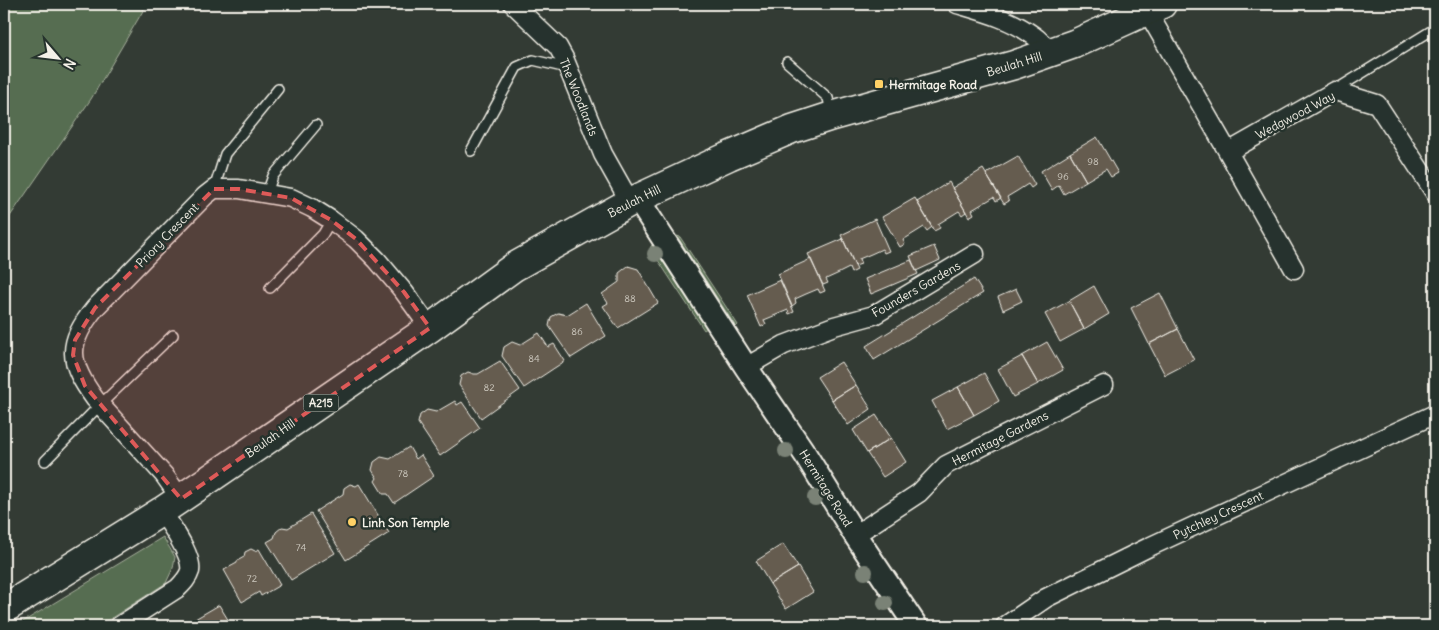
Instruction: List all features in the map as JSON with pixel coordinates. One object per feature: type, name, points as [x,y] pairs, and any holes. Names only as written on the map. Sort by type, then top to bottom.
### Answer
[{"type":"main road","name":"Beulah Hill","points":[[4,609],[171,505],[430,328],[514,267],[634,200],[792,129],[832,116],[1014,66],[1074,44],[1155,7]]},
{"type":"street","name":"The Woodlands","points":[[513,4],[558,48],[568,68],[602,154],[634,200]]},
{"type":"street","points":[[957,4],[995,15],[1015,24],[1035,36],[1051,53]]},
{"type":"street","points":[[1155,7],[1228,152],[1294,269]]},
{"type":"street","name":"Wedgwood Way","points":[[1228,152],[1334,91],[1377,104],[1435,193]]},
{"type":"street","points":[[214,189],[239,189],[291,198],[332,220],[356,239],[377,260],[404,292],[430,328]]},
{"type":"street","name":"Priory Crescent","points":[[171,505],[164,475],[85,386],[73,356],[75,340],[83,323],[102,301],[214,189]]},
{"type":"street","name":"Hermitage Road","points":[[634,200],[805,454],[854,535],[916,626]]},
{"type":"street","name":"Founders Gardens","points":[[746,367],[784,345],[834,326],[874,315],[975,254]]},
{"type":"street","name":"Hermitage Gardens","points":[[854,535],[919,493],[946,465],[1104,385]]},
{"type":"street","name":"Pytchley Crescent","points":[[1005,626],[1046,598],[1149,547],[1435,414]]},
{"type":"street","points":[[123,625],[178,588],[186,580],[190,570],[189,560],[171,505]]},
{"type":"lane","points":[[1334,91],[1434,29]]},
{"type":"lane","points":[[471,151],[517,67],[533,60],[568,68]]},
{"type":"lane","points":[[787,62],[828,98],[832,116]]},
{"type":"lane","points":[[214,189],[225,154],[278,90]]},
{"type":"lane","points":[[267,193],[273,176],[316,125]]},
{"type":"lane","points":[[270,288],[323,234],[332,220]]},
{"type":"lane","points":[[44,461],[100,404],[173,335]]},
{"type":"highlighted area","points":[[214,189],[239,189],[291,198],[331,220],[356,239],[404,292],[430,328],[181,499],[85,386],[73,355],[75,340],[95,308]]},
{"type":"green space","points":[[4,4],[147,4],[91,99],[4,225]]},
{"type":"green space","points":[[677,236],[680,237],[738,325],[736,327]]},
{"type":"green space","points":[[652,245],[707,328],[704,330],[650,248]]},
{"type":"green space","points":[[163,537],[175,557],[173,568],[166,583],[99,626],[16,626]]},
{"type":"building","points":[[1097,137],[1118,173],[1111,177],[1106,169],[1086,181],[1070,153]]},
{"type":"building","points":[[1070,153],[1086,181],[1064,194],[1059,185],[1052,190],[1041,171]]},
{"type":"building","points":[[1018,156],[1035,185],[1031,188],[1028,184],[1007,197],[1009,201],[1004,204],[986,174]]},
{"type":"building","points":[[983,169],[1001,198],[996,201],[994,197],[972,210],[974,214],[969,217],[952,188]]},
{"type":"building","points":[[949,182],[966,212],[962,215],[959,211],[938,224],[940,228],[934,231],[917,202]]},
{"type":"building","points":[[915,198],[932,227],[927,231],[924,227],[903,240],[905,244],[900,247],[882,217]]},
{"type":"building","points":[[875,219],[889,251],[884,253],[882,249],[859,259],[861,264],[855,266],[841,235]]},
{"type":"building","points":[[843,239],[857,270],[851,273],[849,268],[826,279],[828,283],[823,285],[808,254]]},
{"type":"building","points":[[934,246],[940,260],[916,271],[910,256]]},
{"type":"building","points":[[811,259],[825,291],[820,293],[818,289],[795,299],[796,303],[792,306],[778,274]]},
{"type":"building","points":[[911,260],[918,274],[871,294],[865,279]]},
{"type":"building","points":[[628,266],[638,269],[658,303],[618,328],[603,306],[608,303],[602,294],[619,282],[619,273]]},
{"type":"building","points":[[974,279],[983,293],[874,360],[866,346]]},
{"type":"building","points":[[780,280],[794,312],[789,314],[788,310],[764,320],[766,324],[761,327],[747,295]]},
{"type":"building","points":[[1094,286],[1109,314],[1084,329],[1069,301]]},
{"type":"building","points":[[1016,289],[1022,301],[1003,310],[998,297]]},
{"type":"building","points":[[1160,293],[1178,329],[1149,344],[1131,308]]},
{"type":"building","points":[[1069,301],[1084,329],[1060,342],[1045,314]]},
{"type":"building","points":[[586,303],[606,336],[571,358],[549,326],[551,317],[558,313],[567,315]]},
{"type":"building","points":[[1178,329],[1194,360],[1165,375],[1149,344]]},
{"type":"building","points":[[539,333],[548,347],[554,344],[565,361],[524,388],[502,356],[504,347],[512,342],[520,345]]},
{"type":"building","points":[[1047,342],[1063,370],[1038,384],[1022,356]]},
{"type":"building","points":[[1022,356],[1038,384],[1013,397],[998,369]]},
{"type":"building","points":[[500,361],[520,390],[481,418],[459,385],[461,376],[468,372],[478,374]]},
{"type":"building","points":[[841,362],[856,385],[832,400],[817,377]]},
{"type":"building","points":[[984,373],[999,401],[974,415],[958,387]]},
{"type":"building","points":[[856,385],[871,409],[848,425],[832,400]]},
{"type":"building","points":[[958,387],[974,415],[947,429],[932,401]]},
{"type":"building","points":[[455,401],[457,405],[462,402],[480,428],[440,456],[418,423],[420,415],[427,410],[436,412]]},
{"type":"building","points":[[876,415],[891,438],[867,453],[853,430]]},
{"type":"building","points":[[891,438],[906,462],[883,477],[867,453]]},
{"type":"building","points":[[409,447],[416,459],[421,455],[434,476],[394,503],[388,494],[383,494],[375,481],[377,478],[372,470],[374,462],[381,457],[390,459]]},
{"type":"building","name":"Linh Son Temple","points":[[350,484],[356,486],[359,484],[389,533],[346,560],[316,511],[343,494],[344,488]]},
{"type":"building","points":[[311,514],[335,553],[291,580],[267,542],[274,538],[276,532],[282,527],[288,528]]},
{"type":"building","points":[[783,544],[798,567],[770,584],[756,561]]},
{"type":"building","points":[[251,549],[255,551],[259,549],[280,585],[261,596],[259,592],[242,602],[224,570],[237,563],[237,561],[244,557],[245,552]]},
{"type":"building","points":[[798,567],[813,592],[786,609],[770,584]]},
{"type":"building","points":[[219,605],[232,626],[183,626]]},
{"type":"place","name":"Hermitage Road","points":[[879,84]]},
{"type":"place","name":"Linh Son Temple","points":[[352,522]]}]
